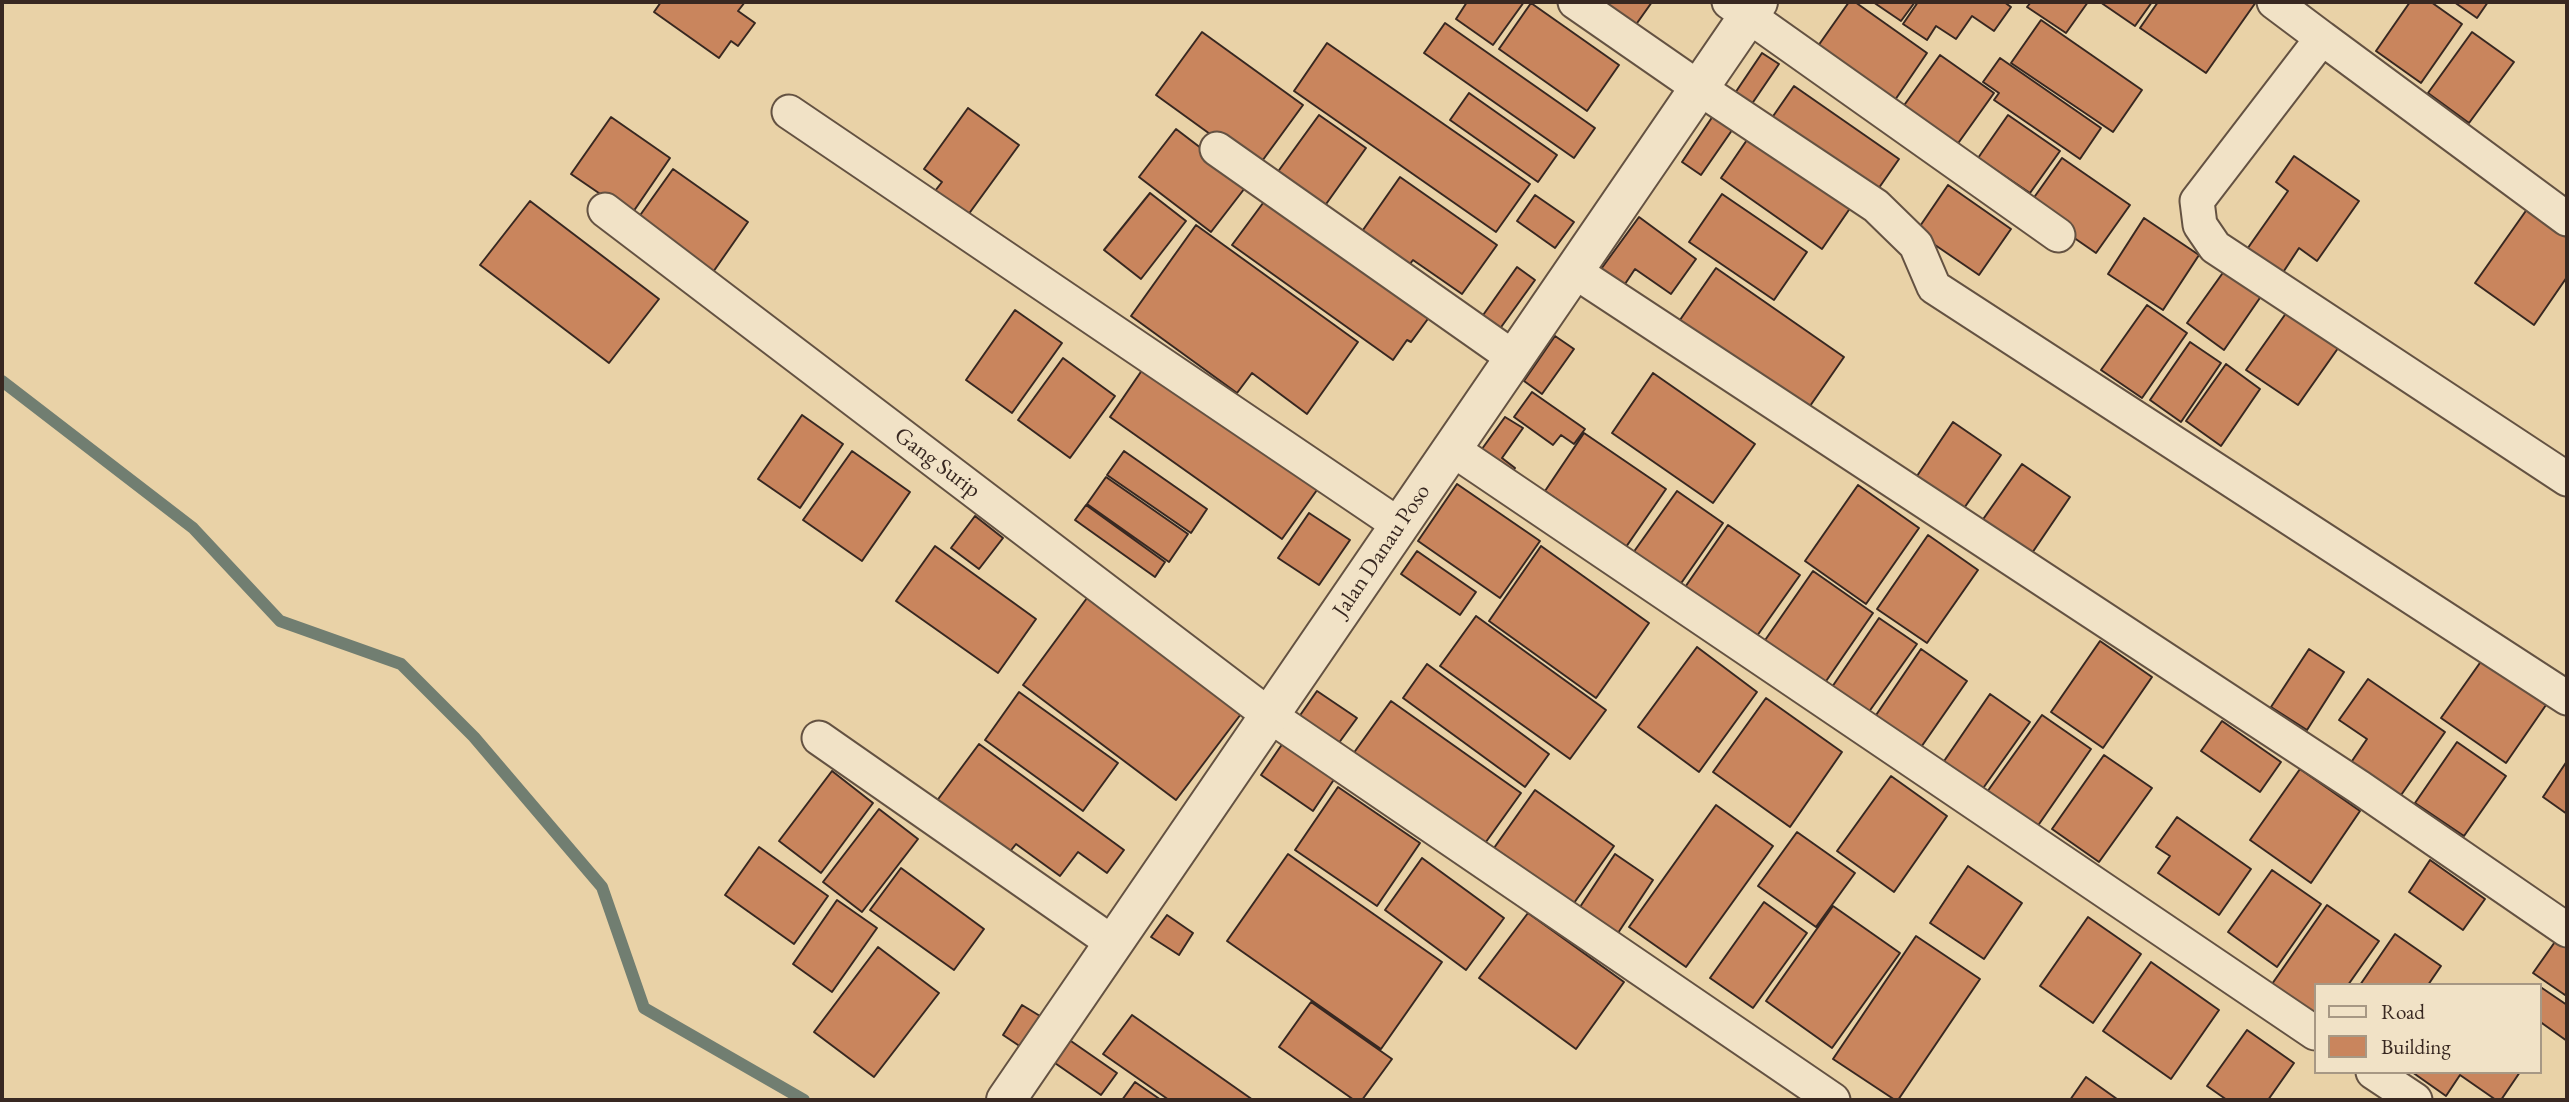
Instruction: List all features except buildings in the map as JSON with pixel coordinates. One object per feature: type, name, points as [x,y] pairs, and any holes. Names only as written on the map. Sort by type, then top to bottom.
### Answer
[{"type":"street","points":[[1575,2],[1876,206],[1916,245],[1934,287],[2567,698]]},
{"type":"street","points":[[2274,2],[2567,219]]},
{"type":"street","points":[[1745,6],[2058,235]]},
{"type":"street","name":"Jalan Danau Poso","points":[[1006,1100],[1699,88],[1745,6]]},
{"type":"street","points":[[2322,38],[2197,201],[2200,225],[2215,247],[2567,479]]},
{"type":"street","points":[[789,112],[1399,525]]},
{"type":"street","points":[[1217,149],[1514,358]]},
{"type":"street","name":"Gang Surip","points":[[605,210],[1269,715],[1833,1100]]},
{"type":"street","points":[[1574,271],[2359,787],[2567,930]]},
{"type":"street","points":[[1452,449],[2314,1032]]},
{"type":"street","points":[[819,738],[1113,943]]},
{"type":"street","points":[[2376,1074],[2415,1100]]},
{"type":"waterway","points":[[2,381],[193,528],[280,621],[401,664],[474,737],[602,887],[644,1008],[804,1100]]}]
